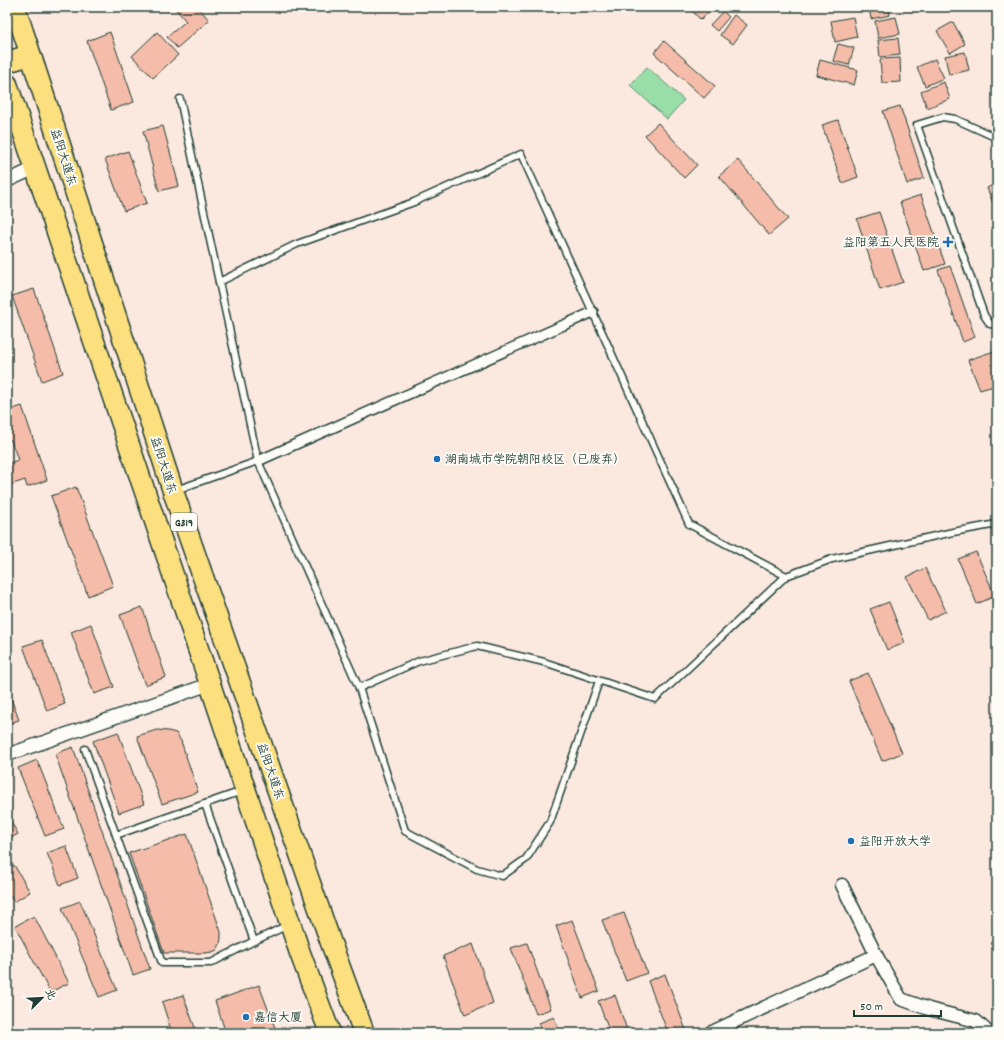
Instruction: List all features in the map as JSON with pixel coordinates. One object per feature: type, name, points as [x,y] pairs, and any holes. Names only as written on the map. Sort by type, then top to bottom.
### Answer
[{"type":"main road","name":"益阳大道东","points":[[15,7],[173,491],[328,936],[364,1033]]},
{"type":"main road","points":[[7,62],[30,54]]},
{"type":"main road","name":"G319","points":[[7,84],[290,924],[330,1033]]},
{"type":"street","points":[[7,181],[35,168]]},
{"type":"street","points":[[258,460],[592,312]]},
{"type":"street","points":[[7,755],[210,684]]},
{"type":"street","points":[[842,885],[876,955],[901,999],[929,1009],[976,1021],[989,1033]]},
{"type":"street","points":[[710,1033],[876,955]]},
{"type":"lane","points":[[180,99],[258,460],[359,688],[405,831],[477,869],[502,876],[526,859],[550,822],[599,681]]},
{"type":"lane","points":[[997,138],[955,120],[943,117],[917,125],[984,315],[990,324],[997,325]]},
{"type":"lane","points":[[219,282],[297,244],[414,202],[521,154],[689,524],[786,576]]},
{"type":"lane","points":[[173,491],[258,460]]},
{"type":"lane","points":[[359,688],[419,661],[477,646],[544,662],[655,700],[786,576],[832,559],[953,532],[997,524]]},
{"type":"lane","points":[[85,749],[162,963],[211,963],[290,924]]},
{"type":"lane","points":[[116,835],[245,790]]},
{"type":"lane","points":[[205,804],[254,941]]},
{"type":"green space","points":[[647,67],[684,100],[667,119],[630,85]]},
{"type":"building","points":[[174,7],[198,7],[209,20],[177,48],[167,37],[186,21]]},
{"type":"building","points":[[691,7],[713,7],[701,20],[690,9]]},
{"type":"building","points":[[869,7],[888,7],[890,15],[871,19]]},
{"type":"building","points":[[723,11],[729,17],[717,31],[710,25]]},
{"type":"building","points":[[734,15],[747,25],[733,44],[720,35]]},
{"type":"building","points":[[853,17],[857,37],[835,42],[831,21]]},
{"type":"building","points":[[896,17],[900,34],[878,38],[875,21]]},
{"type":"building","points":[[953,22],[965,44],[950,53],[937,31]]},
{"type":"building","points":[[110,32],[134,102],[111,110],[87,41]]},
{"type":"building","points":[[157,32],[178,55],[153,78],[132,56]]},
{"type":"building","points":[[898,38],[900,55],[880,57],[878,40]]},
{"type":"building","points":[[664,41],[715,86],[704,98],[654,53]]},
{"type":"building","points":[[838,44],[854,48],[849,65],[833,61]]},
{"type":"building","points":[[965,52],[969,70],[949,75],[945,56]]},
{"type":"building","points":[[900,58],[901,82],[882,83],[880,59]]},
{"type":"building","points":[[935,59],[944,78],[925,86],[917,67]]},
{"type":"building","points":[[820,60],[858,70],[854,85],[816,75]]},
{"type":"building","points":[[944,82],[950,99],[927,108],[921,91]]},
{"type":"building","points":[[900,106],[924,178],[907,184],[883,111]]},
{"type":"building","points":[[838,120],[858,177],[842,183],[822,125]]},
{"type":"building","points":[[658,123],[697,165],[684,178],[645,135]]},
{"type":"building","points":[[163,126],[179,186],[159,191],[143,131]]},
{"type":"building","points":[[128,151],[147,203],[124,211],[105,159]]},
{"type":"building","points":[[738,160],[788,219],[769,235],[719,176]]},
{"type":"building","points":[[997,183],[997,213],[987,188]]},
{"type":"building","points":[[921,195],[945,264],[924,271],[900,202]]},
{"type":"building","points":[[879,212],[903,282],[880,290],[857,219]]},
{"type":"building","points":[[950,266],[975,337],[963,342],[938,270]]},
{"type":"building","points":[[34,289],[63,373],[42,381],[12,296]]},
{"type":"building","points":[[997,350],[997,385],[980,390],[968,360]]},
{"type":"building","points":[[22,406],[47,480],[27,487],[25,480],[7,486],[7,464],[18,460],[11,440],[7,441],[7,411]]},
{"type":"building","points":[[76,487],[113,586],[88,596],[51,496]]},
{"type":"building","points":[[976,552],[995,596],[977,604],[958,559]]},
{"type":"building","points":[[925,568],[946,611],[928,620],[907,577]]},
{"type":"building","points":[[889,602],[905,643],[887,650],[870,609]]},
{"type":"building","points":[[142,607],[166,677],[145,685],[120,615]]},
{"type":"building","points":[[91,624],[114,687],[94,694],[71,632]]},
{"type":"building","points":[[42,640],[65,704],[47,711],[23,646]]},
{"type":"building","points":[[868,673],[902,753],[882,761],[849,681]]},
{"type":"building","points":[[7,688],[19,720],[7,724]]},
{"type":"building","points":[[157,730],[176,733],[181,741],[198,792],[162,804],[137,736]]},
{"type":"building","points":[[118,732],[144,804],[119,813],[93,741]]},
{"type":"building","points":[[73,747],[150,969],[133,975],[55,754]]},
{"type":"building","points":[[37,760],[64,829],[45,836],[18,768]]},
{"type":"building","points":[[7,815],[18,834],[7,840]]},
{"type":"building","points":[[187,834],[221,932],[220,944],[217,950],[212,952],[164,953],[129,853]]},
{"type":"building","points":[[66,846],[78,878],[60,885],[47,853]]},
{"type":"building","points":[[14,865],[30,892],[14,902],[7,891],[7,870]]},
{"type":"building","points":[[80,901],[117,990],[99,997],[62,908]]},
{"type":"building","points":[[624,913],[647,973],[626,981],[602,920]]},
{"type":"building","points":[[34,916],[69,983],[50,992],[15,926]]},
{"type":"building","points":[[572,920],[599,991],[582,998],[556,926]]},
{"type":"building","points":[[527,943],[551,1009],[536,1014],[511,948]]},
{"type":"building","points":[[473,944],[493,1003],[465,1015],[443,956]]},
{"type":"building","points":[[665,974],[687,1033],[668,1033],[648,981]]},
{"type":"building","name":"嘉信大厦","points":[[259,985],[277,1033],[226,1033],[215,1001]]},
{"type":"building","points":[[183,995],[197,1033],[172,1033],[162,1002]]},
{"type":"building","points":[[615,995],[628,1033],[610,1033],[598,1001]]},
{"type":"building","points":[[554,1017],[560,1033],[543,1033],[539,1023]]},
{"type":"building","points":[[997,1017],[997,1028],[992,1019]]},
{"type":"place","name":"益阳第五人民医院","points":[[948,242]]},
{"type":"place","name":"湖南城市学院朝阳校区（已废弃）","points":[[437,459]]},
{"type":"place","name":"益阳开放大学","points":[[851,841]]},
{"type":"place","name":"嘉信大厦","points":[[246,1017]]}]
